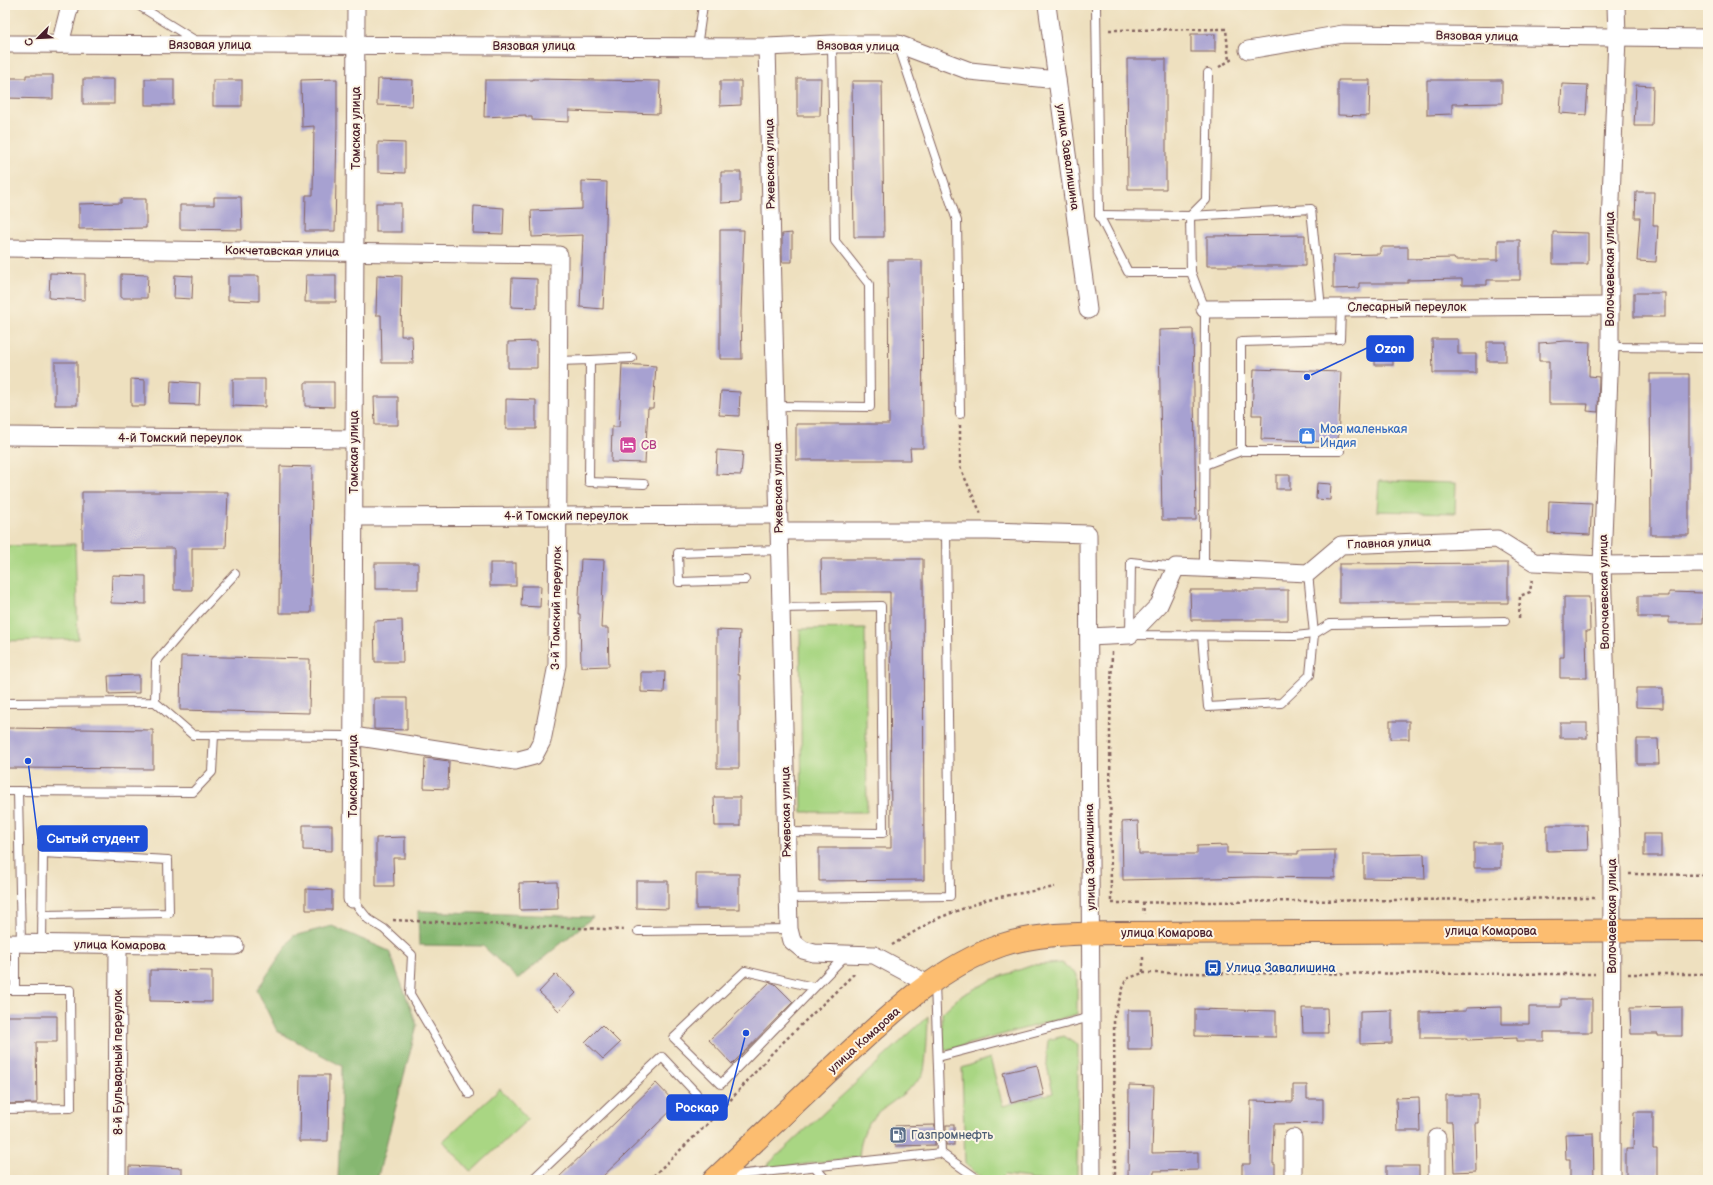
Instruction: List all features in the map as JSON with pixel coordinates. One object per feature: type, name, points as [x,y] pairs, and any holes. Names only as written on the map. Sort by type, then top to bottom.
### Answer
[{"type":"main road","name":"улица Комарова","points":[[716,1179],[866,1037],[931,981],[972,957],[1003,945],[1044,936],[1090,934],[1708,930]]},
{"type":"street","points":[[60,44],[70,5]]},
{"type":"street","name":"Томская улица","points":[[352,899],[356,5]]},
{"type":"street","name":"улица Завалишина","points":[[1047,5],[1088,310]]},
{"type":"street","name":"Волочаевская улица","points":[[1611,1180],[1612,874],[1602,565],[1610,347],[1610,227],[1616,5]]},
{"type":"street","name":"Вязовая улица","points":[[1248,50],[1343,34],[1708,38]]},
{"type":"street","name":"Вязовая улица","points":[[5,44],[697,47],[898,44],[970,71],[1057,80]]},
{"type":"street","name":"Ржевская улица","points":[[767,47],[789,930]]},
{"type":"street","name":"Кокчетавская улица","points":[[5,248],[559,255]]},
{"type":"street","name":"3-й Томский переулок","points":[[353,736],[515,761],[534,756],[542,741],[556,665],[559,255]]},
{"type":"street","name":"Слесарный переулок","points":[[1205,309],[1610,306]]},
{"type":"street","name":"4-й Томский переулок","points":[[5,436],[354,439]]},
{"type":"street","name":"4-й Томский переулок","points":[[354,517],[557,516],[779,523],[946,532],[988,531],[1088,534]]},
{"type":"street","name":"улица Завалишина","points":[[1088,534],[1092,1180]]},
{"type":"street","name":"Главная улица","points":[[1308,573],[1341,545],[1498,540],[1534,562],[1602,565],[1708,564]]},
{"type":"street","points":[[1089,637],[1130,635],[1159,605],[1176,566],[1308,573]]},
{"type":"street","points":[[789,930],[792,941],[803,950],[814,953],[874,956],[931,981]]},
{"type":"street","name":"улица Комарова","points":[[13,944],[236,946]]},
{"type":"street","name":"8-й Бульварный переулок","points":[[117,1180],[118,945]]},
{"type":"street","points":[[1293,1138],[1293,1180]]},
{"type":"street","points":[[1437,1138],[1437,1180]]},
{"type":"lane","points":[[138,5],[202,45]]},
{"type":"lane","points":[[697,47],[703,5]]},
{"type":"lane","points":[[1096,7],[1099,214],[1128,272],[1191,272]]},
{"type":"lane","points":[[776,406],[870,407],[869,284],[835,241],[832,44]]},
{"type":"lane","points":[[898,44],[957,221],[960,414]]},
{"type":"lane","points":[[1204,568],[1205,309],[1191,272],[1190,216],[1206,200],[1208,73]]},
{"type":"lane","points":[[1099,214],[1190,216],[1311,209],[1321,308]]},
{"type":"lane","points":[[1241,451],[1241,342],[1340,339],[1341,308]]},
{"type":"lane","points":[[1610,347],[1708,348]]},
{"type":"lane","points":[[558,361],[632,358]]},
{"type":"lane","points":[[590,360],[589,482],[644,484]]},
{"type":"lane","points":[[1204,465],[1241,451],[1340,451]]},
{"type":"lane","points":[[788,898],[950,896],[946,532]]},
{"type":"lane","points":[[745,580],[679,582],[678,553],[779,550]]},
{"type":"lane","points":[[1176,566],[1131,562],[1130,635],[1295,636],[1314,634],[1330,624],[1505,621]]},
{"type":"lane","points":[[1202,636],[1208,707],[1281,703],[1310,675],[1314,634],[1308,573]]},
{"type":"lane","points":[[5,704],[155,702],[156,662],[235,574]]},
{"type":"lane","points":[[781,608],[882,606],[883,833],[786,832]]},
{"type":"lane","name":"3-й Томский переулок","points":[[155,702],[193,735],[353,736]]},
{"type":"lane","points":[[5,791],[193,792],[212,772],[214,735]]},
{"type":"lane","points":[[15,990],[13,944],[18,791]]},
{"type":"lane","points":[[42,915],[169,913],[168,860],[43,853],[42,915],[42,944]]},
{"type":"lane","points":[[352,899],[368,919],[384,929],[412,955],[410,994],[469,1094]]},
{"type":"lane","points":[[638,931],[789,930]]},
{"type":"lane","points":[[813,987],[745,971],[674,1038],[721,1084],[813,987],[846,955]]},
{"type":"lane","points":[[931,981],[938,1057],[941,1153]]},
{"type":"lane","points":[[5,990],[70,990],[71,1108],[5,1109]]},
{"type":"lane","points":[[938,1057],[1091,1017]]},
{"type":"lane","points":[[532,1180],[662,1057],[696,1093]]},
{"type":"lane","points":[[716,1179],[815,1166],[941,1153],[978,1180]]},
{"type":"lane","points":[[815,1166],[826,1180]]},
{"type":"path","points":[[1097,30],[1226,29],[1229,61]]},
{"type":"path","points":[[1208,73],[1248,50]]},
{"type":"path","points":[[960,414],[960,467],[988,531]]},
{"type":"path","points":[[1505,621],[1519,619],[1520,596],[1530,592],[1534,562]]},
{"type":"path","points":[[1113,636],[1110,731],[1111,903],[1612,898]]},
{"type":"path","points":[[1612,874],[1708,875]]},
{"type":"path","points":[[649,1180],[718,1114],[773,1052],[874,956],[936,919],[988,899],[1055,887]]},
{"type":"path","points":[[1143,902],[1144,917]]},
{"type":"path","points":[[368,919],[638,931]]},
{"type":"path","points":[[1143,954],[1143,973]]},
{"type":"path","points":[[1115,1180],[1114,1016],[1126,979],[1143,973],[1708,974]]},
{"type":"green space","points":[[1379,481],[1456,483],[1455,513],[1377,511]]},
{"type":"green space","points":[[75,544],[78,639],[5,641],[5,546]]},
{"type":"green space","points":[[865,628],[867,812],[802,812],[800,629]]},
{"type":"green space","points":[[418,911],[593,917],[518,979],[483,946],[419,945]]},
{"type":"green space","points":[[332,926],[389,951],[417,1025],[377,1180],[338,1180],[342,1066],[277,1031],[257,990],[293,936]]},
{"type":"green space","points":[[1062,963],[1077,975],[1077,1014],[943,1051],[942,1013],[959,997],[991,980],[1033,965]]},
{"type":"green space","points":[[928,1016],[926,1055],[922,1075],[919,1080],[870,1121],[861,1142],[859,1157],[762,1170]]},
{"type":"green space","points":[[1064,1036],[1078,1045],[1077,1180],[1029,1180],[1029,1178],[1005,1175],[1000,1180],[985,1180],[965,1164],[962,1068],[990,1058],[1003,1106],[1053,1093],[1046,1061],[1048,1040]]},
{"type":"green space","points":[[500,1089],[528,1119],[471,1172],[443,1141]]},
{"type":"building","points":[[1191,34],[1215,34],[1215,52],[1191,52]]},
{"type":"building","points":[[1127,59],[1166,59],[1166,189],[1128,189]]},
{"type":"building","points":[[26,75],[53,75],[53,99],[5,98],[5,78],[26,78]]},
{"type":"building","points":[[797,78],[821,78],[820,116],[797,116]]},
{"type":"building","points":[[83,79],[114,79],[114,104],[83,104]]},
{"type":"building","points":[[145,79],[174,79],[174,105],[145,105]]},
{"type":"building","points":[[337,79],[335,231],[305,231],[306,195],[313,195],[314,126],[302,127],[301,80]]},
{"type":"building","points":[[378,79],[413,80],[412,106],[377,105]]},
{"type":"building","points":[[533,79],[660,81],[659,114],[569,111],[569,122],[532,120],[532,117],[526,117],[526,115],[484,117],[485,80]]},
{"type":"building","points":[[213,80],[242,80],[242,106],[213,106]]},
{"type":"building","points":[[1338,80],[1370,80],[1369,116],[1338,115]]},
{"type":"building","points":[[1427,80],[1502,80],[1502,103],[1452,104],[1452,114],[1427,115]]},
{"type":"building","points":[[720,81],[741,81],[741,105],[720,106]]},
{"type":"building","points":[[852,81],[882,81],[884,237],[854,237]]},
{"type":"building","points":[[1562,84],[1588,85],[1586,115],[1560,113]]},
{"type":"building","points":[[1636,85],[1653,86],[1652,126],[1634,126]]},
{"type":"building","points":[[378,142],[405,143],[405,173],[378,172]]},
{"type":"building","points":[[721,172],[741,172],[741,202],[721,203]]},
{"type":"building","points":[[582,181],[607,182],[603,309],[580,307],[583,235],[532,237],[531,211],[582,209]]},
{"type":"building","points":[[1636,192],[1654,192],[1653,226],[1658,226],[1656,262],[1637,261],[1640,218],[1635,218]]},
{"type":"building","points":[[214,197],[241,197],[242,230],[180,229],[180,205],[214,205]]},
{"type":"building","points":[[121,199],[146,199],[146,228],[79,229],[79,204],[121,203]]},
{"type":"building","points":[[376,203],[401,203],[401,232],[376,232]]},
{"type":"building","points":[[474,206],[504,208],[503,234],[473,233]]},
{"type":"building","points":[[720,230],[744,230],[741,313],[742,359],[720,359]]},
{"type":"building","points":[[1553,232],[1588,233],[1588,264],[1553,264]]},
{"type":"building","points":[[792,233],[792,262],[782,262],[782,234]]},
{"type":"building","points":[[1305,235],[1305,266],[1207,266],[1207,236]]},
{"type":"building","points":[[1498,240],[1520,240],[1520,280],[1487,280],[1487,285],[1462,285],[1462,279],[1408,280],[1408,283],[1359,283],[1359,288],[1333,289],[1333,255],[1380,254],[1380,247],[1408,247],[1408,259],[1454,258],[1455,260],[1498,260]]},
{"type":"building","points":[[888,260],[922,260],[923,448],[910,448],[911,460],[796,460],[796,424],[889,424]]},
{"type":"building","points":[[50,273],[85,274],[85,300],[49,298]]},
{"type":"building","points":[[121,274],[148,275],[147,298],[121,298]]},
{"type":"building","points":[[175,275],[193,276],[192,299],[174,298]]},
{"type":"building","points":[[306,275],[336,275],[336,302],[305,302]]},
{"type":"building","points":[[377,275],[402,276],[401,336],[412,336],[413,363],[382,363],[381,315],[376,315]]},
{"type":"building","points":[[228,276],[259,276],[259,301],[228,300]]},
{"type":"building","points":[[512,278],[537,279],[537,308],[511,307]]},
{"type":"building","points":[[1634,293],[1665,293],[1665,317],[1634,317]]},
{"type":"building","points":[[1193,329],[1196,520],[1162,520],[1159,330]]},
{"type":"building","points":[[1432,339],[1458,339],[1458,354],[1476,354],[1476,373],[1433,373]]},
{"type":"building","points":[[537,341],[537,368],[508,368],[508,342]]},
{"type":"building","points":[[1566,341],[1590,342],[1589,376],[1599,377],[1598,412],[1587,411],[1588,404],[1549,404],[1549,361],[1539,361],[1539,343]]},
{"type":"building","points":[[1487,342],[1506,342],[1506,361],[1487,361]]},
{"type":"building","points":[[1375,343],[1393,343],[1393,365],[1375,365]]},
{"type":"building","points":[[55,362],[77,362],[77,405],[55,405]]},
{"type":"building","points":[[622,364],[656,366],[653,408],[648,408],[645,463],[611,462],[612,427],[619,427]]},
{"type":"building","points":[[1254,369],[1341,372],[1338,442],[1261,439],[1262,415],[1252,415]]},
{"type":"building","points":[[1650,374],[1689,374],[1689,535],[1651,535]]},
{"type":"building","points":[[131,379],[145,380],[145,406],[131,406]]},
{"type":"building","points":[[233,379],[265,379],[265,407],[233,406]]},
{"type":"building","points":[[171,381],[200,383],[199,405],[170,404]]},
{"type":"building","points":[[305,382],[334,382],[334,407],[305,406]]},
{"type":"building","points":[[721,391],[740,392],[739,416],[719,415]]},
{"type":"building","points":[[374,397],[398,397],[398,425],[375,425]]},
{"type":"building","points":[[506,399],[536,400],[536,429],[506,429]]},
{"type":"building","points":[[717,450],[743,452],[741,475],[716,474]]},
{"type":"building","points":[[280,466],[312,467],[311,613],[279,613]]},
{"type":"building","points":[[1276,475],[1290,475],[1290,489],[1276,489]]},
{"type":"building","points":[[1317,483],[1331,484],[1330,500],[1316,499]]},
{"type":"building","points":[[82,492],[228,492],[226,548],[192,548],[192,590],[174,590],[174,548],[82,549]]},
{"type":"building","points":[[1549,501],[1592,503],[1590,535],[1548,533]]},
{"type":"building","points":[[581,559],[604,560],[601,628],[608,628],[609,666],[581,667],[580,614],[578,614]]},
{"type":"building","points":[[821,559],[923,559],[924,880],[819,881],[819,848],[891,848],[890,592],[822,592]]},
{"type":"building","points":[[375,563],[418,563],[418,589],[375,589]]},
{"type":"building","points":[[490,563],[516,563],[516,586],[490,586]]},
{"type":"building","points":[[1508,563],[1508,603],[1339,603],[1339,564]]},
{"type":"building","points":[[112,575],[146,576],[146,604],[111,603]]},
{"type":"building","points":[[522,586],[541,586],[540,607],[521,606]]},
{"type":"building","points":[[1190,590],[1288,590],[1288,620],[1191,620]]},
{"type":"building","points":[[1669,592],[1704,593],[1703,623],[1669,623],[1669,617],[1638,617],[1638,596],[1669,596]]},
{"type":"building","points":[[1564,597],[1589,597],[1590,631],[1586,631],[1587,678],[1560,678],[1560,657],[1564,657]]},
{"type":"building","points":[[402,620],[403,662],[375,662],[374,621]]},
{"type":"building","points":[[717,630],[740,631],[738,675],[740,675],[739,768],[717,768]]},
{"type":"building","points":[[181,656],[310,659],[309,713],[180,710]]},
{"type":"building","points":[[641,672],[665,672],[664,693],[641,692]]},
{"type":"building","points":[[139,675],[139,693],[109,694],[108,676]]},
{"type":"building","points":[[1636,688],[1663,688],[1663,708],[1636,707]]},
{"type":"building","points":[[374,698],[407,698],[407,730],[374,729]]},
{"type":"building","points":[[1390,721],[1409,721],[1409,739],[1390,739]]},
{"type":"building","points":[[1560,723],[1587,723],[1587,738],[1560,738]]},
{"type":"building","points":[[5,728],[153,730],[153,769],[5,768]]},
{"type":"building","points":[[1637,739],[1658,739],[1659,764],[1637,764]]},
{"type":"building","points":[[425,758],[449,761],[448,789],[424,788]]},
{"type":"building","points":[[714,797],[740,797],[740,826],[715,826]]},
{"type":"building","points":[[1138,821],[1139,854],[1197,854],[1197,846],[1227,845],[1227,853],[1298,854],[1298,851],[1335,850],[1335,878],[1253,877],[1123,880],[1122,822]]},
{"type":"building","points":[[303,825],[332,825],[332,851],[303,850]]},
{"type":"building","points":[[1547,825],[1587,825],[1588,850],[1547,851]]},
{"type":"building","points":[[1644,834],[1661,834],[1661,856],[1644,856]]},
{"type":"building","points":[[405,837],[405,858],[393,858],[394,886],[376,886],[376,838]]},
{"type":"building","points":[[1474,843],[1501,843],[1501,868],[1474,868]]},
{"type":"building","points":[[1364,854],[1424,854],[1425,879],[1364,878]]},
{"type":"building","points":[[696,874],[739,874],[739,909],[696,909]]},
{"type":"building","points":[[636,881],[668,881],[668,909],[636,908]]},
{"type":"building","points":[[557,882],[558,909],[520,910],[519,883]]},
{"type":"building","points":[[306,889],[332,890],[332,910],[306,910]]},
{"type":"building","points":[[150,970],[212,971],[212,1002],[150,1001]]},
{"type":"building","points":[[556,974],[576,993],[559,1011],[539,992]]},
{"type":"building","points":[[770,982],[775,984],[793,1002],[732,1064],[709,1040]]},
{"type":"building","points":[[1561,999],[1592,999],[1592,1032],[1544,1032],[1544,1041],[1517,1041],[1517,1038],[1467,1040],[1467,1038],[1420,1038],[1420,1012],[1466,1011],[1466,1008],[1502,1007],[1502,1024],[1529,1024],[1529,1007],[1561,1007]]},
{"type":"building","points":[[1682,1007],[1682,1036],[1631,1034],[1630,1008]]},
{"type":"building","points":[[1302,1008],[1327,1008],[1328,1033],[1303,1033]]},
{"type":"building","points":[[1195,1009],[1276,1011],[1276,1037],[1195,1036]]},
{"type":"building","points":[[1128,1010],[1151,1010],[1152,1050],[1128,1050]]},
{"type":"building","points":[[1392,1010],[1392,1043],[1360,1044],[1360,1011]]},
{"type":"building","points":[[5,1016],[57,1016],[57,1042],[36,1042],[37,1103],[5,1104]]},
{"type":"building","points":[[602,1025],[620,1043],[603,1059],[585,1042]]},
{"type":"building","points":[[1037,1065],[1044,1095],[1011,1103],[1003,1073]]},
{"type":"building","points":[[300,1075],[329,1075],[328,1141],[299,1141]]},
{"type":"building","points":[[656,1083],[677,1105],[599,1180],[556,1180]]},
{"type":"building","points":[[1129,1085],[1154,1086],[1152,1153],[1198,1152],[1198,1170],[1154,1171],[1153,1180],[1128,1180]]},
{"type":"building","points":[[1293,1085],[1307,1085],[1307,1099],[1323,1099],[1323,1123],[1274,1124],[1273,1164],[1275,1164],[1275,1180],[1242,1180],[1242,1164],[1250,1164],[1251,1101],[1293,1102]]},
{"type":"building","points":[[1446,1095],[1478,1095],[1478,1123],[1475,1123],[1476,1171],[1454,1172],[1452,1122],[1446,1122]]},
{"type":"building","points":[[1419,1097],[1420,1131],[1397,1131],[1396,1098]]},
{"type":"building","points":[[1634,1112],[1653,1112],[1653,1149],[1657,1149],[1657,1180],[1634,1180],[1634,1176],[1626,1176],[1626,1149],[1633,1149]]},
{"type":"building","points":[[935,1125],[935,1145],[895,1146],[895,1126]]},
{"type":"building","points":[[946,1125],[954,1125],[954,1145],[946,1145]]},
{"type":"building","points":[[1593,1133],[1594,1180],[1570,1180],[1570,1159],[1566,1159],[1565,1134]]},
{"type":"building","points":[[129,1166],[182,1168],[182,1180],[129,1180]]},
{"type":"building","points":[[1386,1166],[1419,1166],[1419,1180],[1386,1180]]},
{"type":"place","name":"Ozon","points":[[1307,377]]},
{"type":"place","name":"Моя маленькая Индия","points":[[1307,436]]},
{"type":"place","name":"СВ","points":[[628,445]]},
{"type":"place","name":"Сытый студент","points":[[28,761]]},
{"type":"place","name":"Улица Завалишина","points":[[1213,968]]},
{"type":"place","name":"Роскар","points":[[746,1033]]},
{"type":"place","name":"Газпромнефть","points":[[898,1135]]}]
